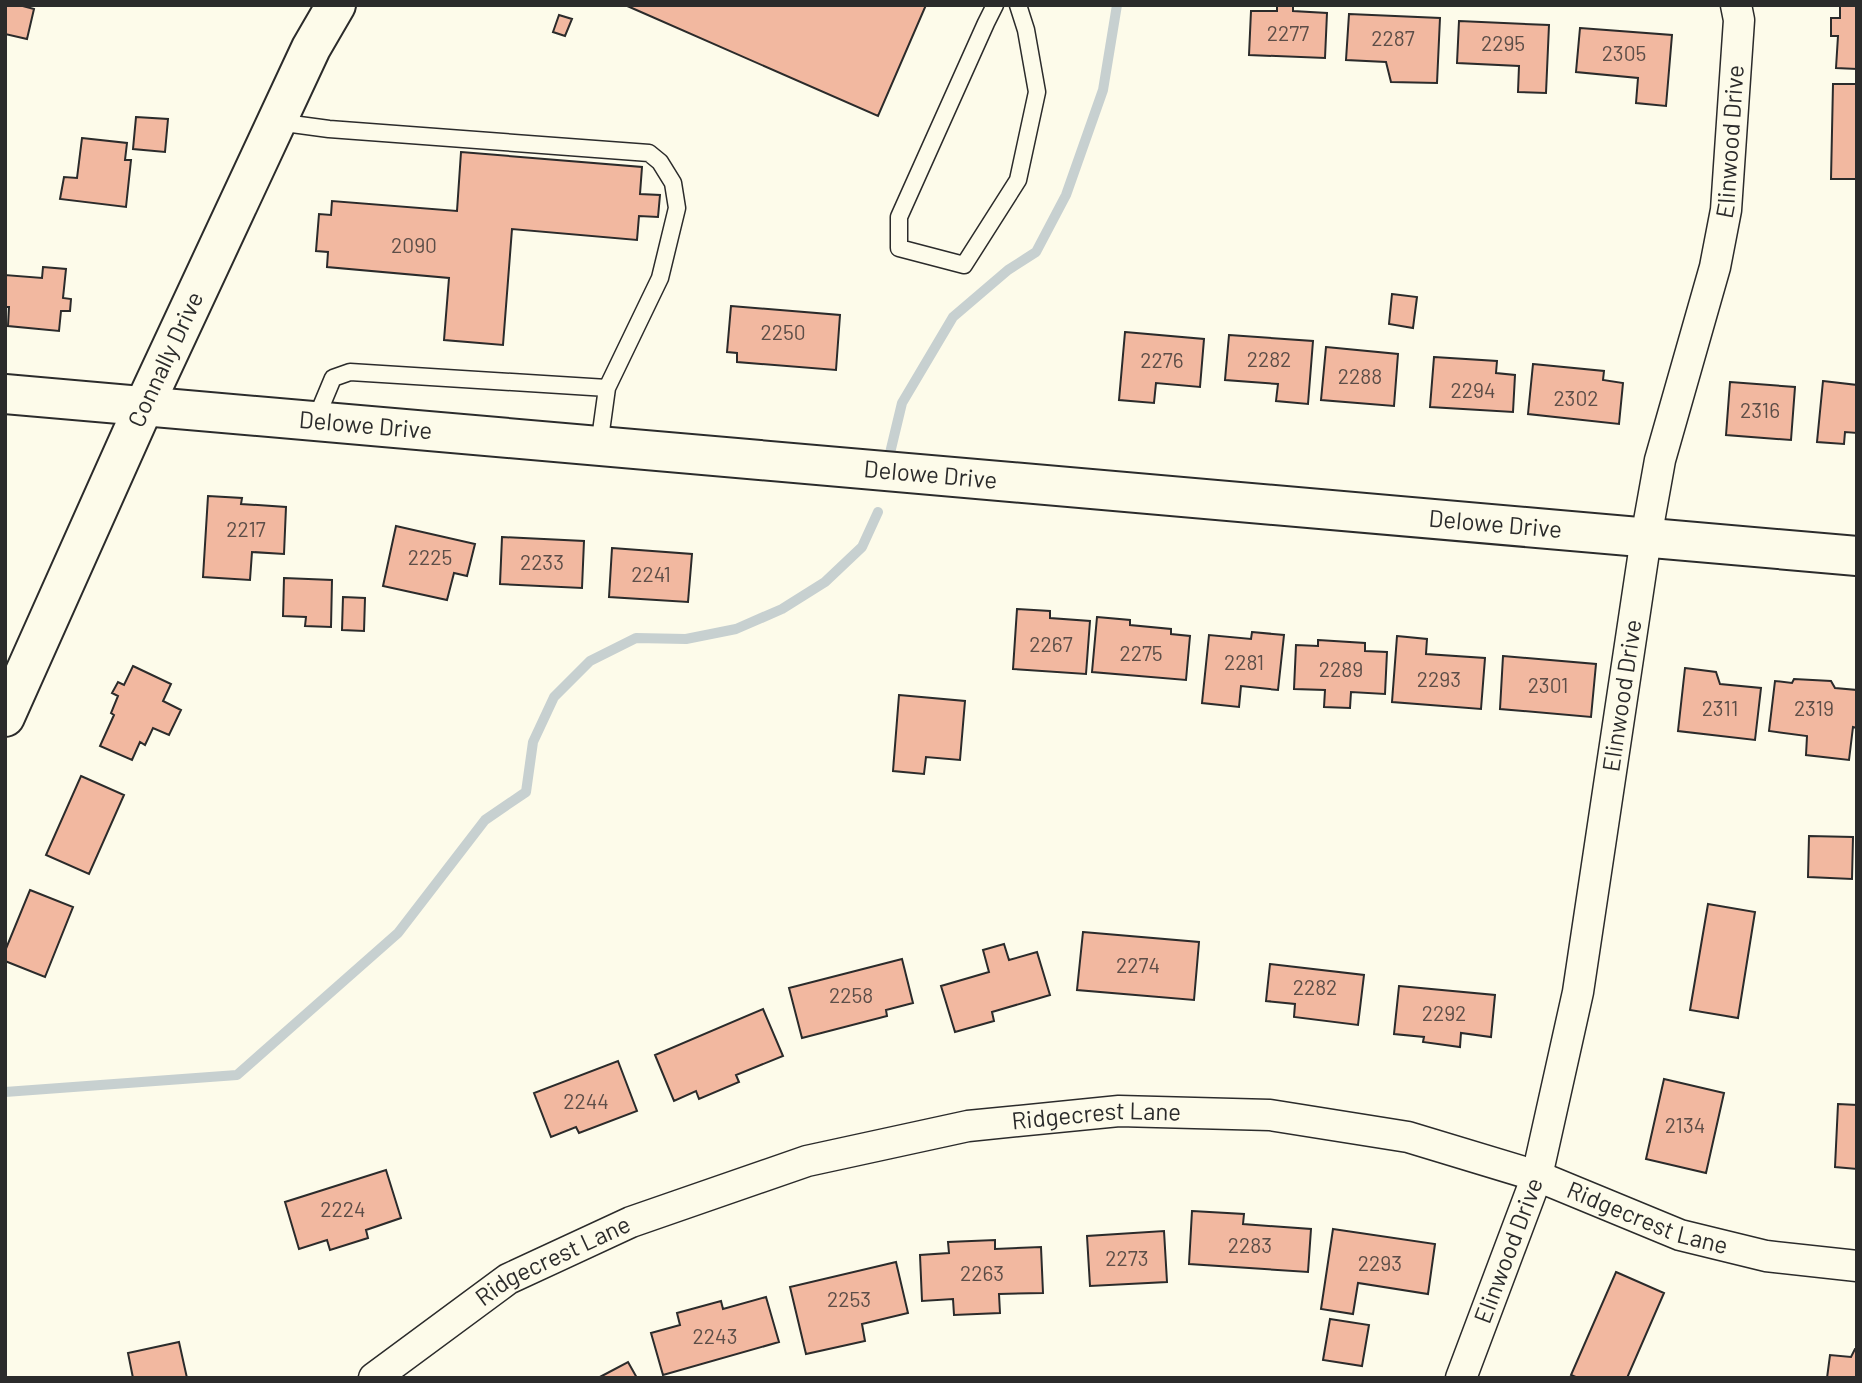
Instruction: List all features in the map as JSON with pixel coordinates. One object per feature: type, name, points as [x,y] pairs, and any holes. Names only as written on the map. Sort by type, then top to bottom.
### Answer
[{"type":"street","name":"Connally Drive","points":[[5,717],[144,406],[311,48],[336,5]]},
{"type":"street","name":"Elinwood Drive","points":[[1461,1378],[1537,1176],[1578,992],[1660,460],[1715,267],[1726,210],[1739,20],[1736,5]]},
{"type":"street","name":"Delowe Drive","points":[[5,394],[1857,556]]},
{"type":"street","name":"Ridgecrest Lane","points":[[374,1378],[509,1279],[631,1222],[807,1161],[968,1126],[1119,1111],[1270,1115],[1408,1137],[1537,1176],[1680,1235],[1766,1256],[1857,1266]]},
{"type":"lane","points":[[995,5],[900,217],[899,248],[964,265],[1018,180],[1037,92],[1026,30],[1018,5]]},
{"type":"lane","points":[[277,122],[329,129],[649,153],[660,162],[673,183],[677,208],[660,278],[607,388],[599,446]]},
{"type":"lane","points":[[315,421],[333,378],[349,372],[607,388]]},
{"type":"building","points":[[5,5],[34,9],[27,39],[5,34]]},
{"type":"building","points":[[625,5],[926,5],[878,116]]},
{"type":"building","points":[[1277,5],[1293,6],[1293,11],[1327,13],[1325,58],[1249,55],[1251,11],[1277,11]]},
{"type":"building","points":[[1840,5],[1857,5],[1857,69],[1836,68],[1838,36],[1831,36],[1831,18],[1840,18]]},
{"type":"building","points":[[1349,14],[1440,18],[1437,83],[1391,82],[1386,62],[1346,60]]},
{"type":"building","points":[[559,15],[572,19],[565,36],[553,32]]},
{"type":"building","points":[[1459,21],[1549,25],[1546,93],[1518,92],[1519,66],[1457,63]]},
{"type":"building","points":[[1580,28],[1672,35],[1666,106],[1636,103],[1638,78],[1576,72]]},
{"type":"building","points":[[1833,84],[1857,84],[1857,179],[1831,179]]},
{"type":"building","points":[[136,117],[168,119],[165,152],[133,149]]},
{"type":"building","points":[[82,138],[127,143],[125,160],[131,160],[126,207],[60,199],[64,177],[77,178]]},
{"type":"building","points":[[461,152],[642,167],[640,194],[660,195],[658,217],[639,216],[637,240],[512,229],[503,345],[444,340],[449,278],[327,267],[328,252],[316,251],[319,214],[331,215],[332,201],[457,211]]},
{"type":"building","points":[[43,267],[66,269],[63,298],[71,299],[70,311],[61,311],[59,331],[8,326],[9,307],[5,307],[5,275],[42,278]]},
{"type":"building","points":[[1392,294],[1417,297],[1413,328],[1389,324]]},
{"type":"building","points":[[731,306],[840,315],[836,370],[737,362],[737,353],[727,352]]},
{"type":"building","points":[[1125,332],[1204,339],[1200,387],[1156,383],[1154,403],[1119,400]]},
{"type":"building","points":[[1229,335],[1313,341],[1308,404],[1276,401],[1278,384],[1225,380]]},
{"type":"building","points":[[1326,347],[1398,354],[1394,406],[1321,400]]},
{"type":"building","points":[[1434,357],[1497,361],[1496,373],[1515,375],[1513,412],[1430,407]]},
{"type":"building","points":[[1533,364],[1604,371],[1603,380],[1623,383],[1619,424],[1528,414]]},
{"type":"building","points":[[1823,381],[1857,385],[1857,433],[1845,432],[1844,444],[1817,442]]},
{"type":"building","points":[[1730,382],[1795,387],[1791,440],[1726,435]]},
{"type":"building","points":[[208,496],[242,498],[241,504],[286,507],[284,554],[252,552],[250,580],[203,577]]},
{"type":"building","points":[[396,526],[475,544],[467,576],[454,573],[447,600],[383,586]]},
{"type":"building","points":[[502,537],[584,541],[582,588],[500,584]]},
{"type":"building","points":[[612,548],[692,554],[688,602],[609,597]]},
{"type":"building","points":[[284,578],[332,580],[331,627],[305,626],[306,617],[283,616]]},
{"type":"building","points":[[343,597],[365,598],[364,631],[342,630]]},
{"type":"building","points":[[1017,609],[1050,611],[1050,618],[1090,621],[1086,674],[1013,669]]},
{"type":"building","points":[[1097,617],[1130,620],[1130,625],[1171,629],[1171,634],[1190,636],[1186,680],[1092,672]]},
{"type":"building","points":[[1252,632],[1284,635],[1278,690],[1241,686],[1239,707],[1202,703],[1209,635],[1251,639]]},
{"type":"building","points":[[1397,636],[1427,639],[1426,654],[1485,658],[1481,709],[1392,702]]},
{"type":"building","points":[[1318,640],[1365,643],[1365,651],[1387,652],[1385,694],[1351,692],[1350,708],[1324,707],[1325,690],[1294,689],[1296,645],[1318,646]]},
{"type":"building","points":[[1503,656],[1596,664],[1591,717],[1500,709]]},
{"type":"building","points":[[133,666],[171,684],[163,701],[181,710],[169,735],[153,728],[145,745],[140,742],[132,760],[100,746],[114,715],[111,713],[118,696],[112,693],[118,682],[124,685]]},
{"type":"building","points":[[1685,668],[1716,672],[1720,684],[1761,688],[1755,740],[1678,731]]},
{"type":"building","points":[[1794,679],[1831,681],[1835,688],[1857,690],[1857,728],[1853,727],[1849,760],[1806,755],[1807,736],[1769,731],[1775,681],[1792,683]]},
{"type":"building","points":[[899,695],[965,701],[960,760],[926,757],[924,774],[893,771]]},
{"type":"building","points":[[81,776],[124,795],[89,874],[46,855]]},
{"type":"building","points":[[1809,836],[1853,837],[1852,879],[1808,877]]},
{"type":"building","points":[[30,890],[73,907],[45,977],[5,961],[5,951]]},
{"type":"building","points":[[1708,904],[1755,912],[1738,1018],[1690,1010]]},
{"type":"building","points":[[1083,932],[1199,942],[1194,1000],[1077,990]]},
{"type":"building","points":[[1004,944],[1009,960],[1037,952],[1050,995],[992,1012],[994,1021],[955,1032],[941,986],[989,972],[983,950]]},
{"type":"building","points":[[902,959],[913,1003],[886,1010],[887,1016],[802,1038],[789,988]]},
{"type":"building","points":[[1270,964],[1364,975],[1358,1025],[1294,1017],[1295,1004],[1266,1001]]},
{"type":"building","points":[[1399,986],[1495,995],[1491,1037],[1461,1033],[1460,1047],[1423,1042],[1424,1037],[1394,1034]]},
{"type":"building","points":[[763,1009],[783,1056],[736,1075],[739,1082],[699,1099],[696,1091],[674,1101],[655,1055]]},
{"type":"building","points":[[618,1061],[637,1111],[579,1133],[576,1127],[551,1137],[534,1093]]},
{"type":"building","points":[[1664,1079],[1724,1093],[1706,1173],[1646,1159]]},
{"type":"building","points":[[1838,1104],[1857,1105],[1857,1169],[1835,1167]]},
{"type":"building","points":[[386,1170],[401,1218],[366,1230],[368,1238],[330,1250],[327,1240],[299,1249],[285,1202]]},
{"type":"building","points":[[1192,1211],[1244,1214],[1243,1224],[1311,1229],[1308,1272],[1189,1264]]},
{"type":"building","points":[[1333,1229],[1435,1244],[1428,1294],[1358,1283],[1353,1314],[1321,1309]]},
{"type":"building","points":[[1164,1231],[1167,1282],[1090,1286],[1087,1236]]},
{"type":"building","points":[[995,1240],[995,1249],[1041,1247],[1043,1293],[999,1294],[1000,1313],[954,1315],[953,1299],[922,1301],[920,1255],[949,1253],[948,1242]]},
{"type":"building","points":[[896,1262],[908,1313],[862,1324],[865,1341],[806,1354],[790,1287]]},
{"type":"building","points":[[1616,1272],[1664,1293],[1627,1378],[1578,1378],[1571,1375]]},
{"type":"building","points":[[766,1297],[779,1342],[663,1375],[651,1333],[680,1325],[677,1313],[721,1301],[723,1309]]},
{"type":"building","points":[[1330,1319],[1369,1325],[1362,1366],[1323,1360]]},
{"type":"building","points":[[179,1342],[187,1378],[133,1378],[128,1353]]},
{"type":"building","points":[[1855,1349],[1857,1378],[1827,1378],[1830,1355],[1851,1357]]},
{"type":"building","points":[[628,1362],[637,1378],[598,1378]]},
{"type":"waterway","points":[[890,453],[902,403],[953,317],[1008,270],[1036,252],[1066,195],[1103,90],[1117,5]]},
{"type":"waterway","points":[[5,1092],[237,1075],[398,933],[485,820],[526,792],[533,742],[554,697],[590,661],[636,638],[686,639],[736,629],[782,609],[825,582],[862,547],[878,512]]}]
